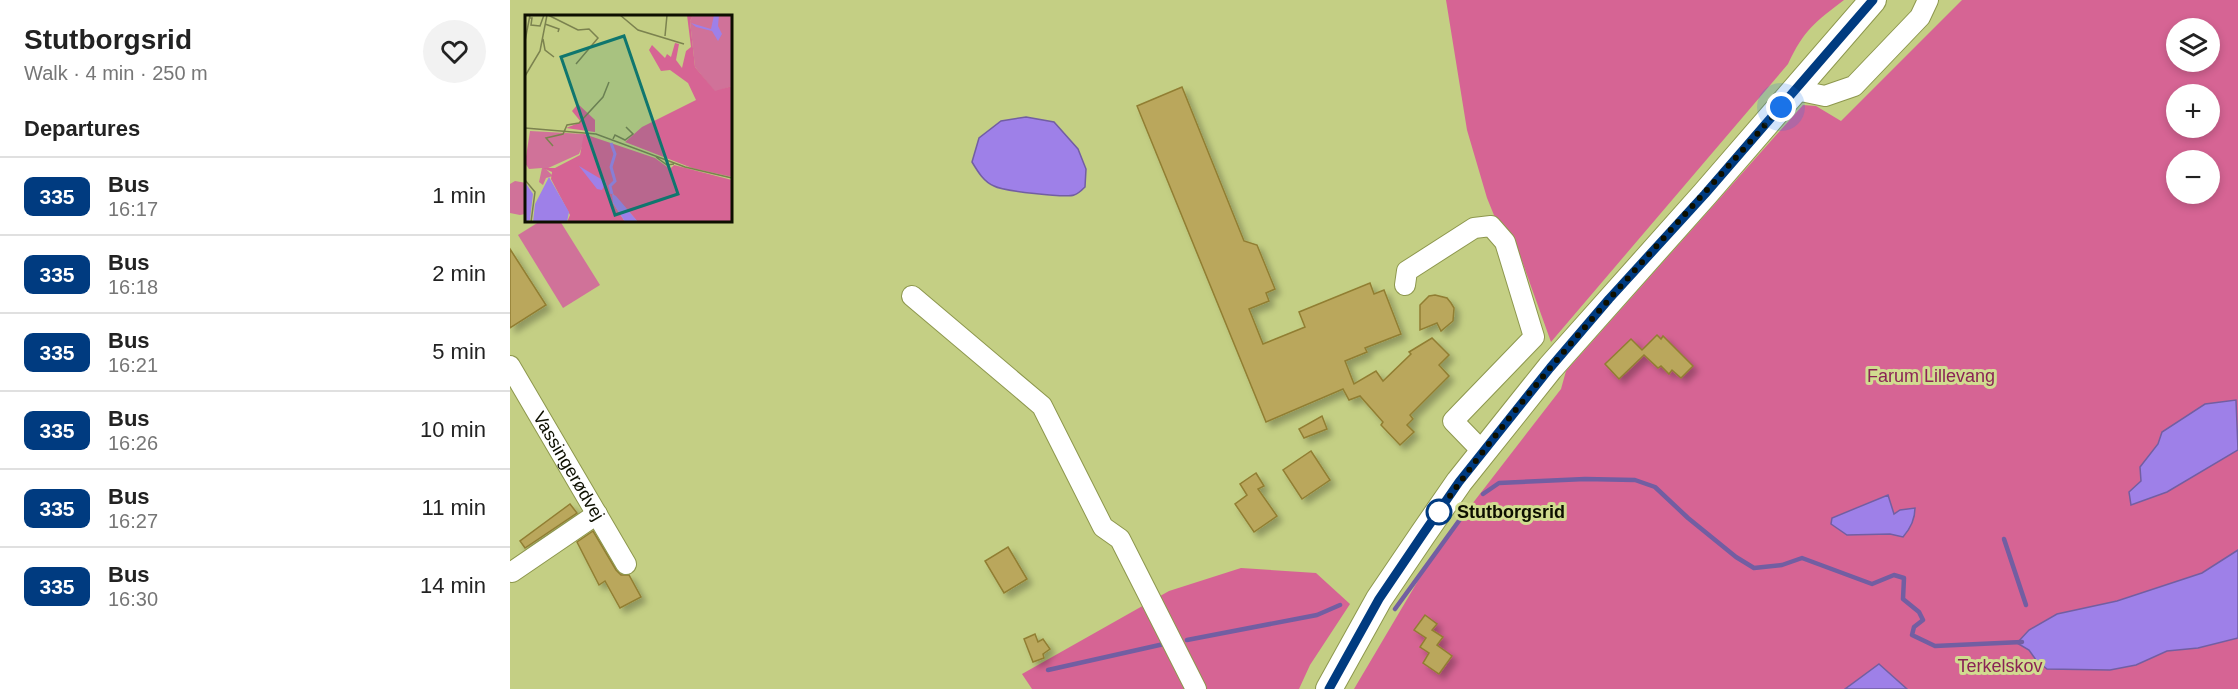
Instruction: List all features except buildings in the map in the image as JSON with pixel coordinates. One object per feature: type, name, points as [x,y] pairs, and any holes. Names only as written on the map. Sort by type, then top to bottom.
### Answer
[{"type":"main road","points":[[1329,689],[1379,599],[1459,482],[1550,368],[1873,0]]},
{"type":"lane","points":[[1796,90],[1825,96],[1854,86],[1920,18],[1928,0]]},
{"type":"lane","points":[[1405,285],[1407,271],[1474,228],[1491,226],[1505,242],[1541,359],[1550,368]]},
{"type":"lane","points":[[912,296],[1042,406],[1103,527],[1120,539],[1196,689]]},
{"type":"lane","points":[[1483,452],[1453,421],[1534,337]]},
{"type":"lane","name":"Vassingerødvej","points":[[510,366],[626,564]]},
{"type":"lane","points":[[512,572],[597,514]]},
{"type":"shaded area","points":[[1026,117],[1054,122],[1078,149],[1086,169],[1085,187],[1078,193],[1059,196],[1009,190],[990,184],[979,173],[972,162],[979,138],[1001,121]]},
{"type":"shaded area","points":[[515,181],[525,183],[525,214],[510,213],[510,184]]},
{"type":"shaded area","points":[[539,222],[561,222],[600,285],[563,308],[518,235]]},
{"type":"shaded area","points":[[2236,400],[2238,450],[2167,492],[2131,505],[2129,492],[2141,481],[2140,467],[2158,444],[2162,432],[2205,404]]},
{"type":"shaded area","points":[[1888,495],[1894,514],[1900,510],[1915,508],[1912,524],[1903,537],[1890,534],[1847,535],[1831,524],[1832,518]]},
{"type":"shaded area","points":[[2238,550],[2238,638],[2198,648],[2167,651],[2136,665],[2110,670],[2047,669],[2029,650],[2017,643],[2029,630],[2057,614],[2117,601],[2202,573]]},
{"type":"shaded area","points":[[1879,664],[1907,689],[1845,689]]},
{"type":"green space","points":[[1446,0],[1844,0],[1811,28],[1799,43],[1788,64],[1551,342],[1513,236],[1498,225],[1487,198],[1467,130]]},
{"type":"green space","name":"Farum Lillevang","points":[[1962,0],[2238,0],[2238,550],[2202,573],[2117,601],[2057,614],[2029,650],[2047,669],[2110,670],[2136,665],[2167,651],[2198,648],[2238,638],[2238,689],[1907,689],[1879,664],[1845,689],[1354,689],[1435,552],[1561,389],[1566,371],[1803,105],[1816,106],[1841,121]]},
{"type":"green space","points":[[1241,568],[1316,573],[1350,604],[1310,665],[1299,689],[1032,689],[1022,674],[1169,591]]},
{"type":"waterway","points":[[1483,494],[1499,483],[1585,479],[1635,480],[1655,487],[1688,518],[1736,557],[1754,568],[1782,565],[1802,558],[1872,584],[1894,575],[1904,578],[1903,599],[1919,612],[1923,620],[1914,627],[1912,635],[1935,646],[2022,642]]},
{"type":"waterway","points":[[1395,609],[1469,507]]},
{"type":"waterway","points":[[2004,539],[2026,605]]},
{"type":"waterway","points":[[1187,640],[1317,615],[1340,605]]},
{"type":"waterway","points":[[1048,670],[1164,644]]},
{"type":"bus line","name":"335","points":[[1329,689],[1379,599],[1459,482],[1550,368],[1609,299],[1705,194],[1873,0]]},
{"type":"place","name":"Stutborgsrid","points":[[1439,512]]},
{"type":"route","points":[[1439,512],[1435,517],[1459,482],[1550,368],[1781,107]]},
{"type":"park label","name":"Terkelskov","points":[[2000,666]]}]
